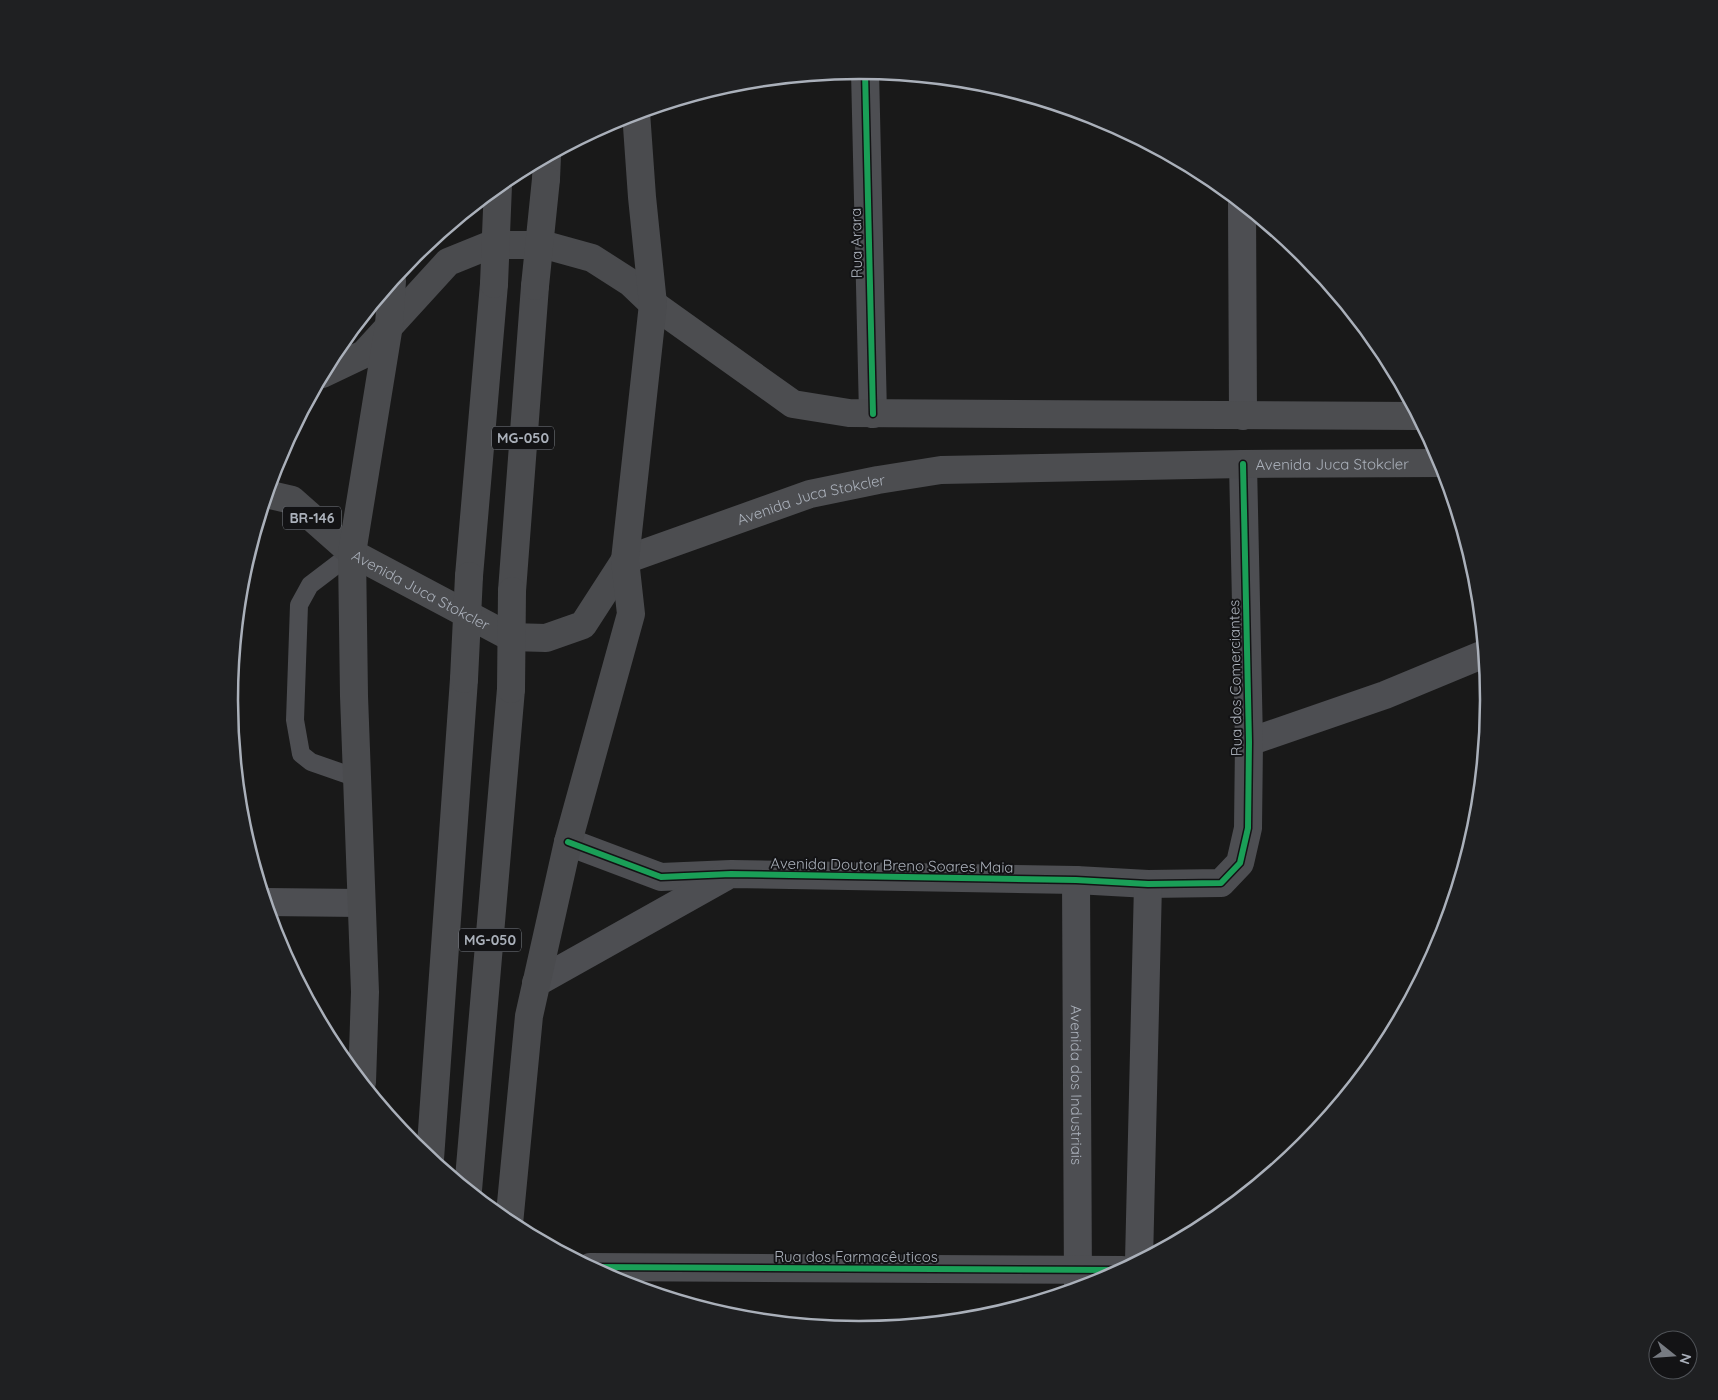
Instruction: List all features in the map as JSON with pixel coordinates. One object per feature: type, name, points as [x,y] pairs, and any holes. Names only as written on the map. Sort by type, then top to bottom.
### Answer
[{"type":"main road","points":[[510,1214],[528,1016],[568,842],[631,614],[625,560],[653,304],[637,120]]},
{"type":"main road","name":"MG-050","points":[[469,1183],[511,689],[512,591],[535,286],[546,168]]},
{"type":"main road","name":"MG-050","points":[[431,1149],[464,679],[469,576],[494,284],[498,195]]},
{"type":"main road","points":[[334,368],[364,354],[448,262],[490,245],[545,245],[592,258],[631,283],[653,304],[793,404],[873,414],[1411,416]]},
{"type":"main road","points":[[362,1073],[365,992],[356,778],[352,553],[389,325],[391,291]]},
{"type":"main road","name":"Avenida Juca Stokcler","points":[[273,496],[292,500],[352,553],[510,637],[546,638],[583,625],[625,560],[810,494],[878,480],[941,470],[1433,462]]},
{"type":"street","name":"Rua Arara","points":[[865,79],[873,414]]},
{"type":"street","points":[[1242,211],[1243,416]]},
{"type":"street","name":"Rua dos Comerciantes","points":[[1221,883],[1240,862],[1248,828],[1250,742],[1243,464]]},
{"type":"street","points":[[1250,742],[1385,695],[1479,656]]},
{"type":"street","name":"Avenida Doutor Breno Soares Maia","points":[[568,842],[662,877],[731,874],[1076,880],[1148,884],[1221,883]]},
{"type":"street","points":[[536,983],[731,874]]},
{"type":"street","name":"Avenida dos Industriais","points":[[1076,880],[1077,1280]]},
{"type":"street","points":[[1139,1254],[1148,884]]},
{"type":"street","points":[[272,902],[361,903]]},
{"type":"street","name":"Rua dos Farmacêuticos","points":[[607,1267],[1077,1280]]},
{"type":"lane","points":[[352,553],[310,585],[299,605],[295,720],[301,754],[311,762],[356,778]]},
{"type":"cycle path","points":[[865,79],[873,414]]},
{"type":"cycle path","points":[[568,842],[661,877],[731,874],[1076,880],[1148,884],[1221,883],[1240,863],[1248,828],[1249,742],[1243,464]]},
{"type":"cycle path","points":[[606,1267],[1106,1270]]}]
